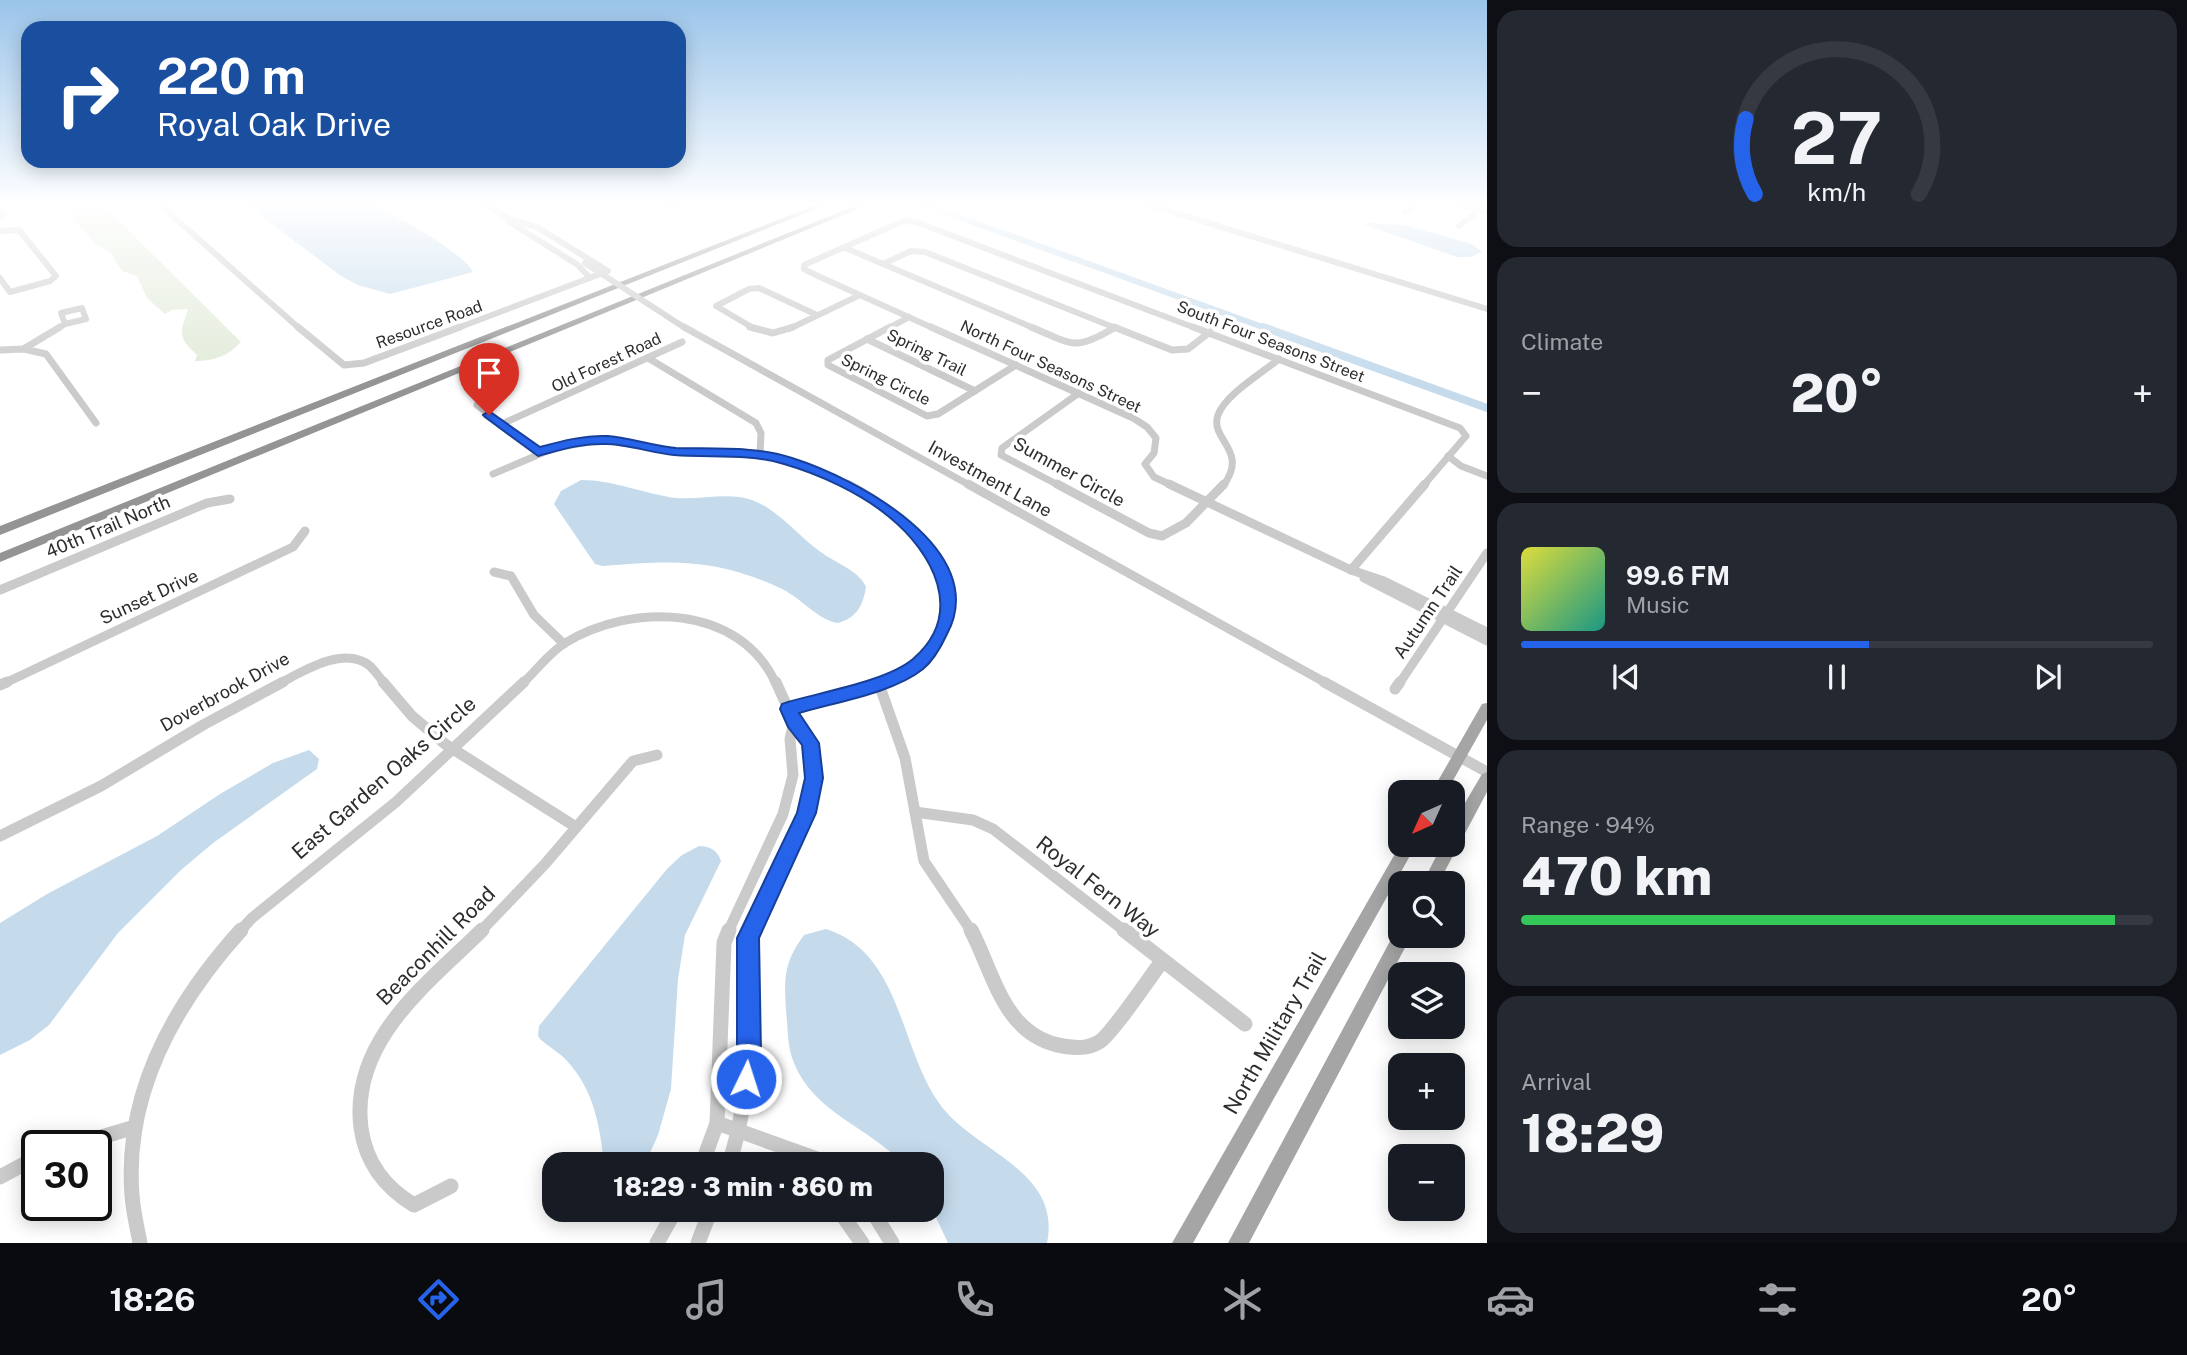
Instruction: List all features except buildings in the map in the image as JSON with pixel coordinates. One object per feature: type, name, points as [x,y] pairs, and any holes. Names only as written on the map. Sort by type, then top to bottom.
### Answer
[{"type":"highway","points":[[0,531],[681,261]]},
{"type":"highway","points":[[0,558],[726,261]]},
{"type":"main road","points":[[1446,780],[1487,708]]},
{"type":"main road","points":[[1465,817],[1487,778]]},
{"type":"main road","name":"North Military Trail","points":[[1182,1243],[1401,858]]},
{"type":"main road","points":[[1238,1243],[1396,948]]},
{"type":"street","points":[[0,278],[10,292],[50,281],[56,276],[44,261]]},
{"type":"street","name":"Resource Road","points":[[223,261],[337,362],[355,365],[590,278]]},
{"type":"street","points":[[571,261],[590,278],[608,271],[595,261]]},
{"type":"street","name":"Investment Lane","points":[[583,261],[679,324],[1487,772]]},
{"type":"street","name":"North Four Seasons Street","points":[[815,261],[803,267],[1133,418],[1156,438],[1154,453],[1144,464],[1147,471],[1207,503],[1352,570],[1383,590],[1445,616]]},
{"type":"street","points":[[876,261],[1074,345],[1087,344],[1114,328]]},
{"type":"street","points":[[883,264],[889,261]]},
{"type":"street","points":[[947,261],[1177,351],[1188,349],[1210,332]]},
{"type":"street","name":"South Four Seasons Street","points":[[1020,261],[1464,432],[1465,436],[1448,456]]},
{"type":"street","points":[[1332,261],[1487,309]]},
{"type":"street","points":[[817,315],[758,288],[748,289],[716,306],[769,334],[780,333],[860,295]]},
{"type":"street","name":"Spring Circle","points":[[909,317],[828,360],[828,365],[927,416],[938,414],[1016,365]]},
{"type":"street","points":[[24,349],[65,324]]},
{"type":"street","name":"Spring Trail","points":[[867,339],[975,391]]},
{"type":"street","name":"Old Forest Road","points":[[502,425],[682,342]]},
{"type":"street","points":[[0,350],[40,351],[50,357],[96,423]]},
{"type":"street","points":[[648,358],[756,423],[761,433],[760,454]]},
{"type":"street","points":[[1207,503],[1233,472],[1233,456],[1217,425],[1219,412],[1229,399],[1279,359]]},
{"type":"street","name":"Summer Circle","points":[[1079,393],[1002,448],[1001,455],[1155,536],[1171,534],[1207,503]]},
{"type":"street","points":[[477,405],[538,452]]},
{"type":"street","points":[[493,474],[538,452],[567,443],[606,440],[672,451],[760,454],[801,465],[844,484],[882,505],[902,520],[922,540],[944,576],[948,588],[949,611],[944,628],[931,650],[906,672],[791,715]]},
{"type":"street","points":[[1448,456],[1487,469]]},
{"type":"street","points":[[1448,456],[1461,466],[1487,476]]},
{"type":"street","points":[[1352,570],[1448,456]]},
{"type":"street","name":"40th Trail North","points":[[0,590],[207,503],[230,499]]},
{"type":"street","name":"Sunset Drive","points":[[0,685],[293,547],[305,531]]},
{"type":"street","name":"Autumn Trail","points":[[1395,689],[1487,553]]},
{"type":"street","points":[[494,572],[511,576],[534,615],[564,644]]},
{"type":"street","name":"East Garden Oaks Circle","points":[[140,1243],[132,1196],[135,1127],[149,1075],[163,1040],[181,1006],[212,962],[252,918],[356,835],[564,644],[592,629],[624,619],[664,615],[696,620],[726,631],[752,649],[771,672],[791,715],[810,743],[814,778],[806,813],[748,938],[749,1054],[740,1131],[735,1152]]},
{"type":"street","points":[[1445,616],[1487,632]]},
{"type":"street","points":[[1445,616],[1487,641]]},
{"type":"street","name":"Doverbrook Drive","points":[[0,836],[101,786],[310,667],[334,659],[357,660],[369,665],[412,716],[452,749],[576,827]]},
{"type":"street","points":[[879,684],[905,758],[922,853],[928,870],[972,932],[1001,999],[1015,1021],[1034,1037],[1068,1049],[1089,1047],[1101,1041],[1162,961]]},
{"type":"street","name":"East Garden Oaks Circle","points":[[707,1152],[717,1123],[724,943],[742,898],[783,814],[793,775],[791,715]]},
{"type":"street","name":"Beaconhill Road","points":[[451,1186],[414,1205],[393,1191],[376,1172],[365,1148],[360,1121],[361,1093],[368,1065],[379,1039],[404,1005],[478,934],[633,761],[657,755]]},
{"type":"street","name":"Royal Fern Way","points":[[915,812],[973,820],[993,829],[1245,1024]]},
{"type":"street","points":[[717,1123],[798,1152]]},
{"type":"street","points":[[112,1134],[135,1127]]},
{"type":"street","points":[[0,1177],[21,1166]]},
{"type":"street","points":[[657,1243],[669,1222]]},
{"type":"street","points":[[698,1243],[706,1222]]},
{"type":"street","points":[[847,1222],[862,1243]]},
{"type":"street","points":[[879,1222],[892,1243]]},
{"type":"green space","points":[[116,261],[159,261],[241,342],[220,357],[195,361],[197,355],[182,334],[188,309],[172,310],[165,314],[147,298],[137,276],[122,271]]},
{"type":"water","points":[[321,261],[464,261],[473,272],[390,294],[358,285]]},
{"type":"water","points":[[581,480],[605,482],[676,498],[724,496],[752,500],[772,511],[825,555],[859,577],[866,587],[861,606],[854,615],[837,623],[823,617],[782,589],[736,571],[673,562],[603,566],[595,564],[554,504],[561,491]]},
{"type":"water","points":[[309,750],[319,759],[317,769],[213,843],[181,870],[118,933],[49,1025],[30,1040],[0,1055],[0,923],[47,894],[157,836],[273,763]]},
{"type":"water","points":[[699,846],[707,847],[718,854],[721,861],[685,935],[678,979],[671,1089],[650,1152],[602,1152],[598,1122],[584,1084],[567,1061],[541,1040],[538,1036],[539,1026],[667,869],[682,855]]},
{"type":"water","points":[[826,929],[851,941],[870,958],[896,1004],[915,1056],[939,1103],[954,1120],[1028,1179],[1041,1197],[1048,1218],[1047,1243],[948,1243],[938,1222],[944,1222],[944,1152],[890,1152],[828,1107],[803,1080],[794,1063],[789,1044],[785,999],[789,962],[804,935]]},
{"type":"waterway","points":[[1080,261],[1268,329]]},
{"type":"waterway","points":[[1263,327],[1487,408]]},
{"type":"route","points":[[489,415],[538,452],[567,443],[606,440],[672,451],[752,453],[788,460],[844,484],[892,512],[922,540],[944,576],[950,599],[946,622],[931,650],[918,664],[879,684],[788,709],[810,743],[814,778],[806,813],[788,857],[748,938],[749,1054],[746,1079]]}]
